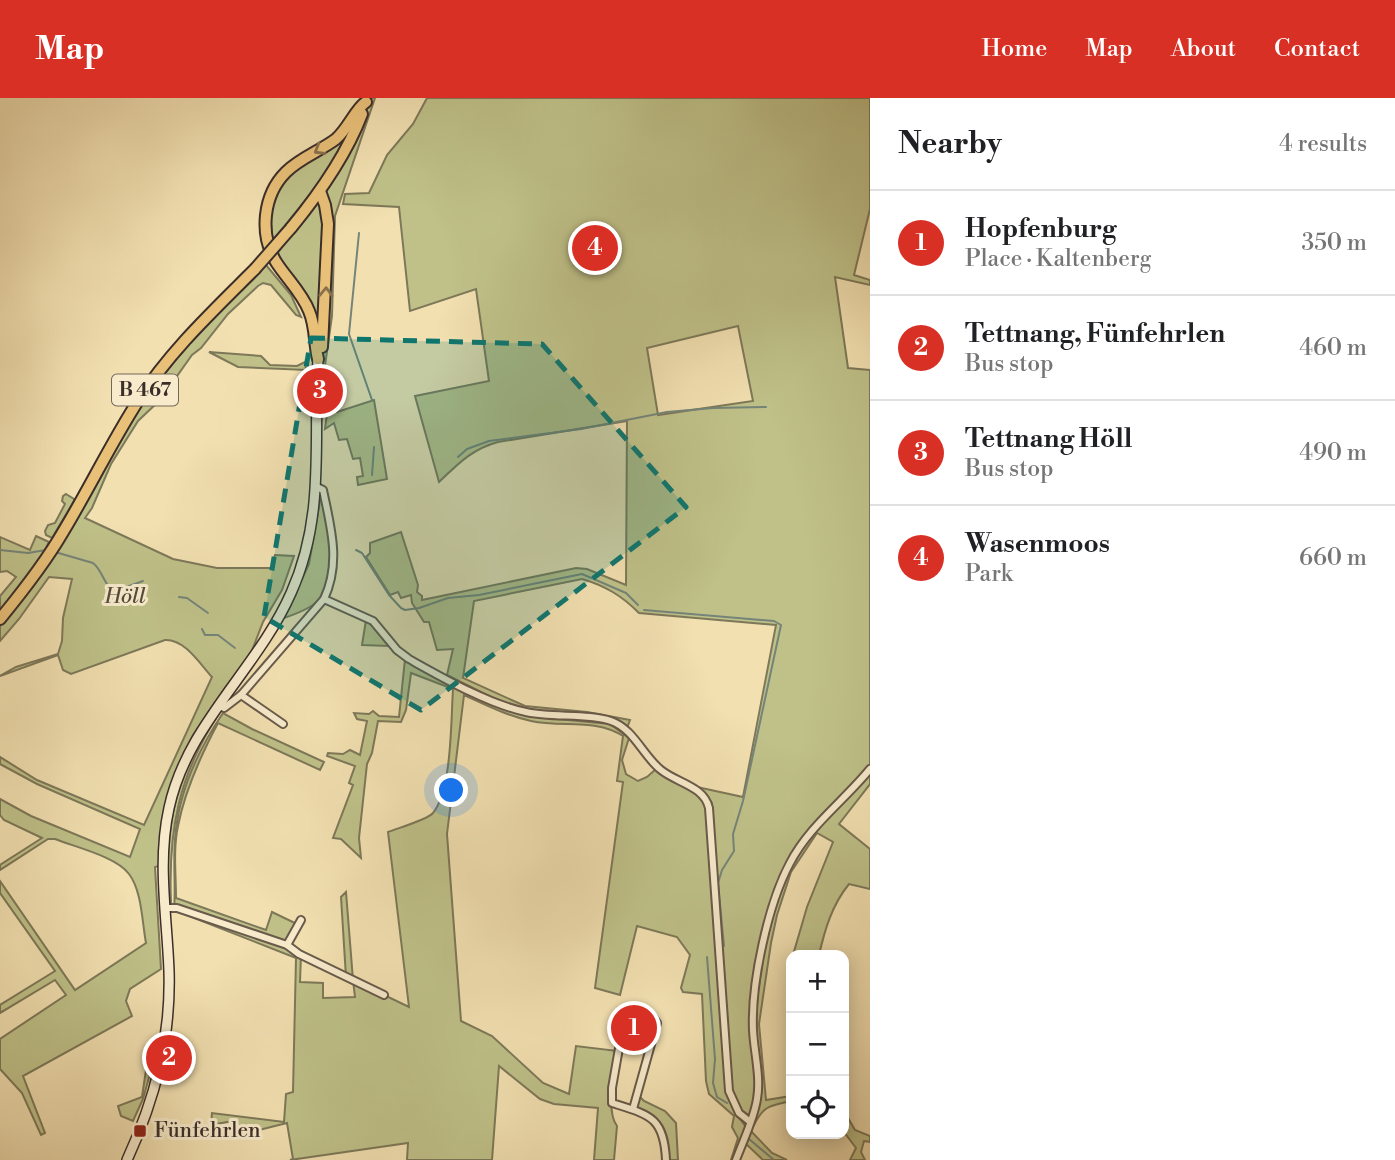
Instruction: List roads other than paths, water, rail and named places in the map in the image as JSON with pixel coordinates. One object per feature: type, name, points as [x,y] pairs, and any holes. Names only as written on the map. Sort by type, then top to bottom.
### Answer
[{"type":"main road","name":"B 467","points":[[0,618],[46,559],[150,384],[181,344],[255,269],[320,191],[346,148],[367,100]]},
{"type":"main road","points":[[127,1160],[153,1095],[165,1045],[169,993],[163,855],[172,798],[187,755],[218,705],[275,624],[291,594],[311,532],[317,487],[315,392],[318,359],[314,327],[311,314],[270,250],[266,234],[268,205],[273,190],[286,172],[336,139],[353,121],[367,100]]},
{"type":"main road","points":[[318,359],[324,326],[328,224],[328,215],[320,191]]},
{"type":"street","points":[[218,705],[224,708],[242,695],[324,599],[332,580],[333,552],[323,490],[317,487]]},
{"type":"street","points":[[324,599],[368,618],[402,654],[494,701],[516,710],[537,714],[601,719],[615,723],[631,736],[658,768],[705,797],[709,808],[729,1091],[739,1113],[749,1121]]},
{"type":"street","points":[[242,695],[283,724]]},
{"type":"street","points":[[736,1160],[757,1100],[753,1029],[757,982],[765,936],[778,892],[788,866],[807,836],[848,796],[870,769]]},
{"type":"street","points":[[165,908],[177,908],[287,945],[299,954],[384,995]]},
{"type":"street","points":[[287,945],[302,920]]},
{"type":"street","points":[[629,1009],[652,1016],[657,1023],[633,1109]]},
{"type":"street","points":[[621,1037],[612,1103],[633,1109],[661,1129],[666,1160]]},
{"type":"waterway","points":[[359,233],[349,334],[372,400]]},
{"type":"waterway","points":[[458,457],[467,449],[489,441],[581,429],[667,412],[766,407]]},
{"type":"waterway","points":[[372,475],[374,447]]},
{"type":"waterway","points":[[0,550],[28,553],[46,550]]},
{"type":"waterway","points":[[356,550],[362,553],[389,595],[405,610],[448,598],[479,595],[582,574],[626,593],[638,605]]},
{"type":"waterway","points":[[55,552],[93,563],[112,590],[143,581]]},
{"type":"waterway","points":[[179,597],[187,598],[208,613]]},
{"type":"waterway","points":[[644,610],[774,621],[781,625],[743,801],[733,834],[734,851],[722,870],[718,883],[724,946]]},
{"type":"waterway","points":[[202,629],[205,635],[218,635],[235,648]]},
{"type":"waterway","points":[[707,957],[715,1059],[713,1083],[717,1097],[727,1103]]},
{"type":"waterway","points":[[749,1139],[774,1160]]},
{"type":"place","name":"Wasenmoos","points":[[595,248]]},
{"type":"place","name":"Tettnang Höll","points":[[320,391]]},
{"type":"place","name":"Hopfenburg","points":[[634,1028]]},
{"type":"place","name":"Tettnang, Fünfehrlen","points":[[169,1058]]},
{"type":"place","name":"Fünfehrlen","points":[[140,1131]]},
{"type":"park label","name":"Höll","points":[[125,597]]}]
